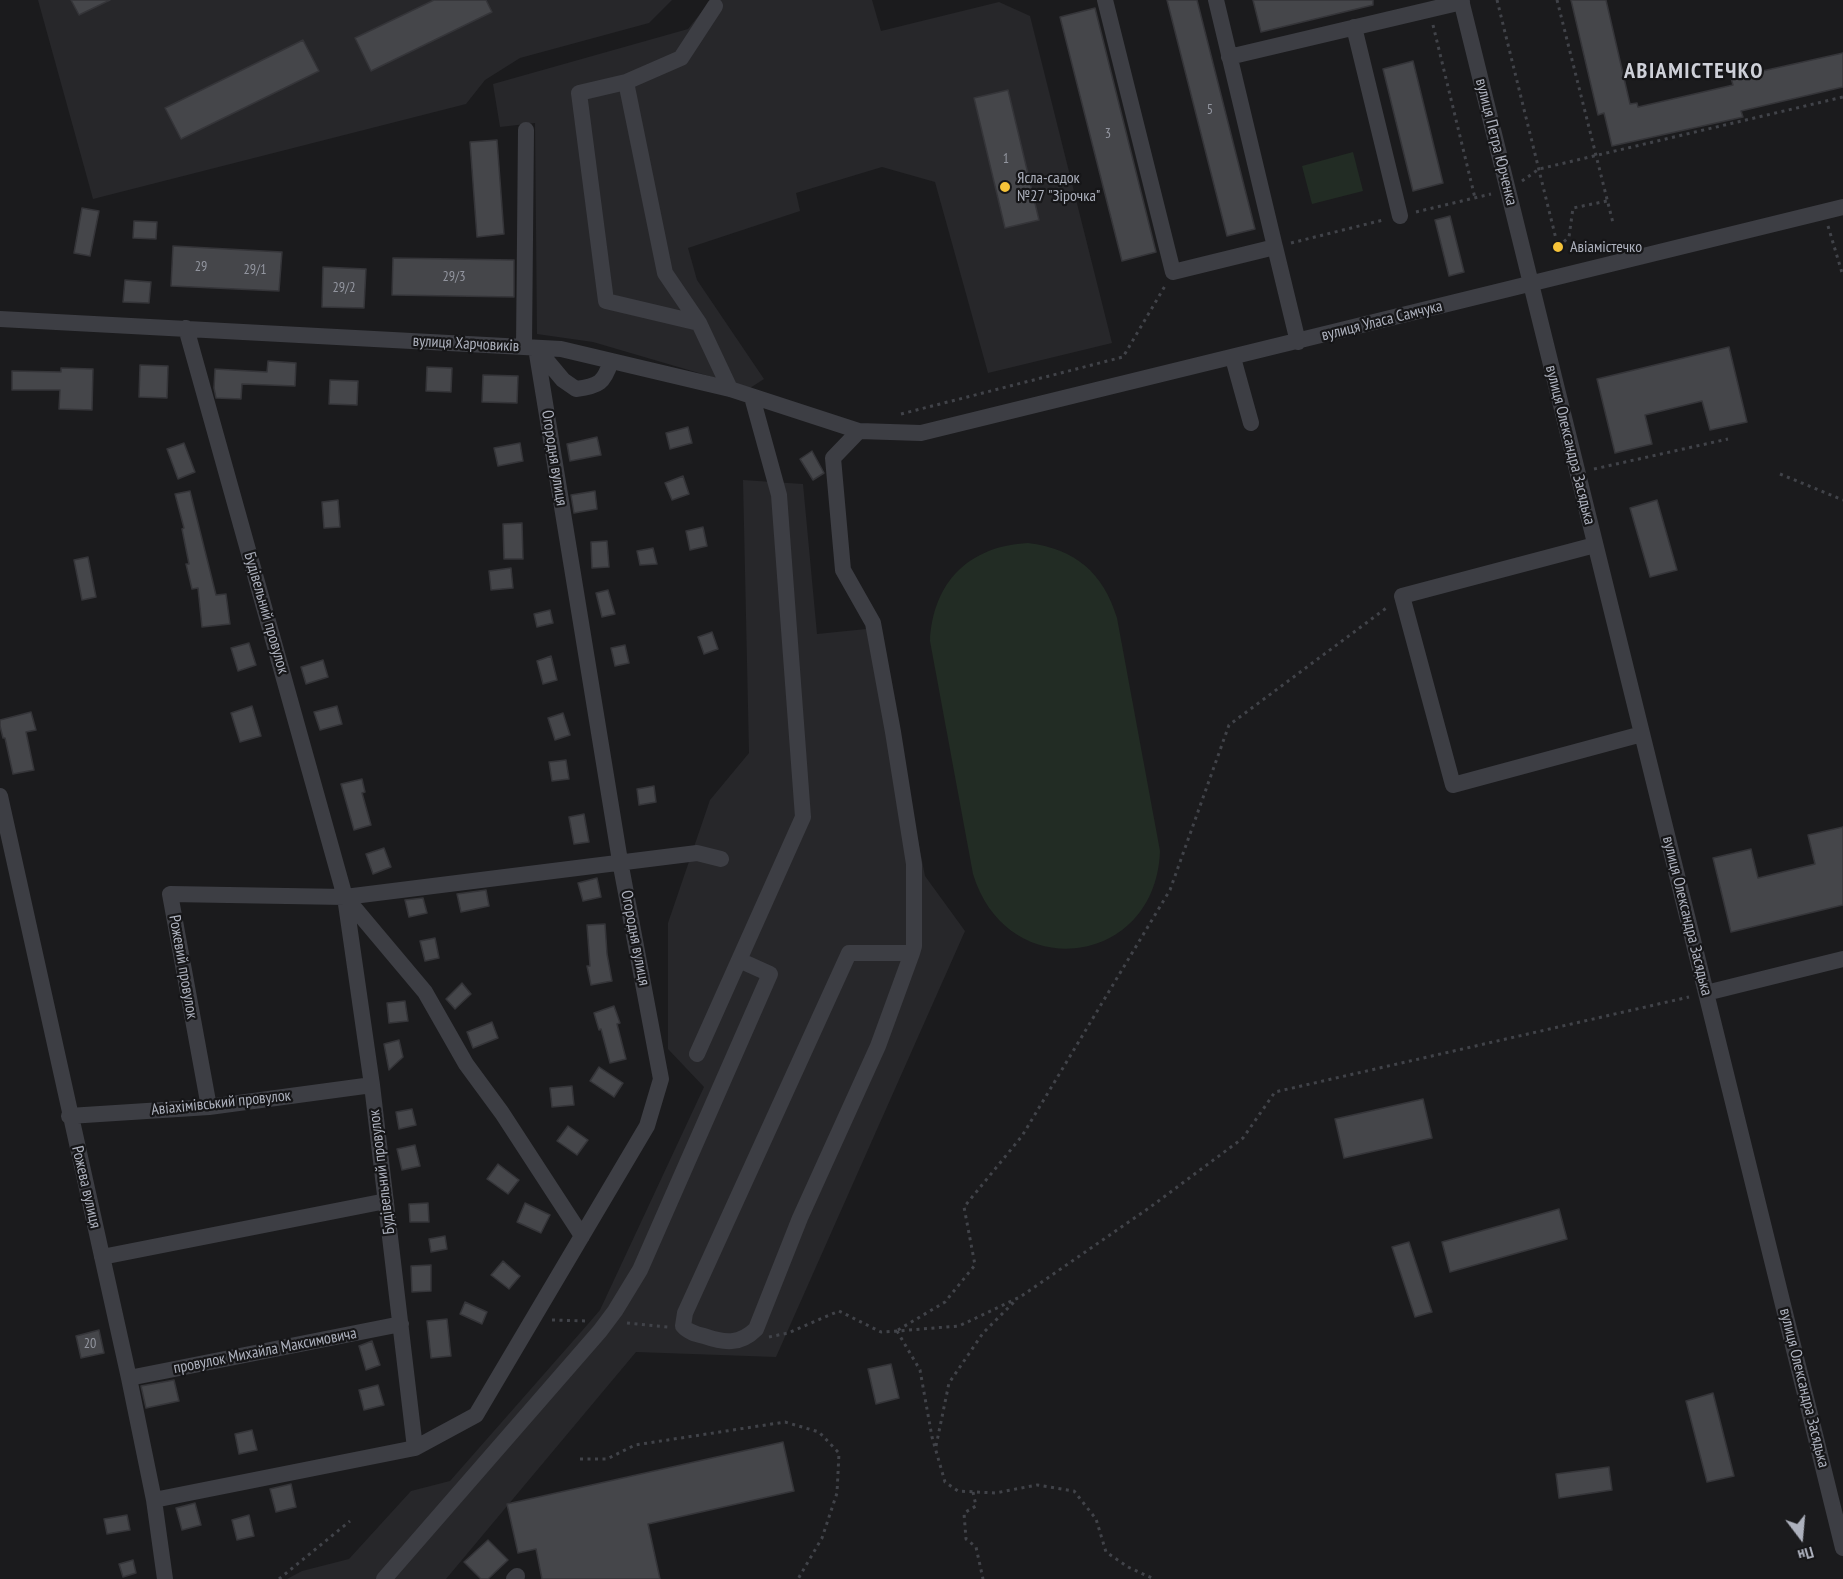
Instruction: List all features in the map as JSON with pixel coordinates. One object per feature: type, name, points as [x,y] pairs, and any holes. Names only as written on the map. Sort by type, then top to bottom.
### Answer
[{"type":"street","points":[[1105,0],[1173,272],[1275,247]]},
{"type":"street","points":[[1216,0],[1298,342]]},
{"type":"street","points":[[1229,57],[1462,1]]},
{"type":"street","name":"вулиця Петра Юрченка","points":[[1462,1],[1531,285]]},
{"type":"street","points":[[699,323],[606,301],[579,93],[626,82],[681,58],[715,6]]},
{"type":"street","points":[[1354,27],[1400,216]]},
{"type":"street","points":[[626,82],[665,273],[699,323],[730,389]]},
{"type":"street","name":"Огородня вулиця","points":[[154,1500],[415,1448],[476,1415],[647,1126],[661,1079],[620,861],[530,348],[526,130]]},
{"type":"street","name":"вулиця Уласа Самчука","points":[[921,434],[1843,207]]},
{"type":"street","name":"вулиця Олександра Засядька","points":[[1531,285],[1843,1548]]},
{"type":"street","name":"вулиця Харчовиків","points":[[0,320],[186,328],[561,350],[730,389],[859,431],[921,434]]},
{"type":"street","name":"Будівельний провулок","points":[[186,328],[345,897],[372,1085],[415,1448]]},
{"type":"street","points":[[530,348],[563,380],[576,389],[593,387],[606,379],[611,361]]},
{"type":"street","points":[[1233,357],[1251,423]]},
{"type":"street","points":[[697,1054],[803,818],[779,495],[752,397]]},
{"type":"street","points":[[859,431],[833,458],[837,516],[843,570],[873,624],[893,732],[914,864],[914,946],[912,954],[878,1046],[800,1218],[756,1329],[750,1335],[730,1342],[721,1342],[688,1331],[682,1326],[685,1313],[849,953],[912,954]]},
{"type":"street","points":[[1595,545],[1402,596],[1453,785],[1642,734]]},
{"type":"street","name":"Рожева вулиця","points":[[0,796],[69,1116],[129,1378],[154,1500],[165,1579]]},
{"type":"street","points":[[345,897],[697,853],[721,859]]},
{"type":"street","name":"Рожевий провулок","points":[[209,1107],[170,894],[345,897]]},
{"type":"street","name":"Будівельний провулок","points":[[345,897],[425,992],[466,1064],[502,1113],[582,1236]]},
{"type":"street","points":[[1706,993],[1843,959]]},
{"type":"street","points":[[384,1579],[600,1330],[640,1270],[770,974],[739,960]]},
{"type":"street","name":"Авіахімівський провулок","points":[[69,1116],[209,1107],[372,1085]]},
{"type":"street","points":[[102,1257],[386,1201]]},
{"type":"street","name":"провулок Михайла Максимовича","points":[[129,1378],[400,1324]]},
{"type":"path","points":[[1497,0],[1557,247],[1569,237],[1573,208],[1607,201]]},
{"type":"path","points":[[1557,0],[1613,223]]},
{"type":"path","points":[[1429,9],[1475,198]]},
{"type":"path","points":[[1539,169],[1843,97]]},
{"type":"path","points":[[1824,212],[1843,276]]},
{"type":"path","points":[[900,414],[1123,357],[1173,272]]},
{"type":"path","points":[[1577,472],[1728,439]]},
{"type":"path","points":[[1780,474],[1843,500]]},
{"type":"path","points":[[897,1331],[945,1302],[975,1264],[964,1207],[1022,1136],[1170,890],[1228,725],[1402,596]]},
{"type":"path","points":[[765,1338],[788,1333],[839,1311],[880,1332],[959,1326],[1020,1297],[1149,1208],[1243,1138],[1275,1092],[1706,993]]},
{"type":"path","points":[[936,1448],[949,1383],[983,1333],[1020,1297]]},
{"type":"path","points":[[897,1331],[920,1370],[932,1437],[945,1482],[958,1491],[972,1492],[995,1493],[1037,1485],[1074,1491],[1096,1519],[1106,1552],[1128,1567],[1154,1579]]},
{"type":"path","points":[[580,1459],[607,1459],[635,1445],[785,1422],[819,1432],[839,1453],[837,1494],[822,1538],[798,1579]]},
{"type":"path","points":[[972,1492],[976,1506],[964,1512],[966,1539],[975,1546],[983,1579]]},
{"type":"path","points":[[279,1579],[350,1521]]},
{"type":"shaded area","points":[[38,0],[672,0],[649,23],[520,58],[485,80],[466,104],[93,199]]},
{"type":"shaded area","points":[[711,0],[872,0],[881,31],[999,2],[1030,16],[1112,343],[988,373],[935,182],[882,167],[796,193],[800,211],[688,248],[697,280],[764,379],[750,388],[593,342],[537,334],[535,123],[500,127],[493,84],[688,29]]},
{"type":"shaded area","points":[[1353,152],[1363,191],[1312,204],[1302,166]]},
{"type":"shaded area","points":[[743,480],[803,484],[817,634],[876,628],[925,876],[965,931],[776,1357],[636,1352],[446,1579],[287,1579],[302,1571],[349,1559],[411,1491],[450,1481],[600,1310],[704,1087],[668,1049],[668,923],[710,800],[749,753]]},
{"type":"shaded area","points":[[1028,543],[1045,546],[1073,557],[1095,576],[1111,602],[1117,618],[1160,851],[1152,890],[1134,919],[1108,939],[1078,948],[1046,947],[1016,934],[991,910],[973,874],[930,641],[938,601],[958,571],[988,551]]},
{"type":"building","points":[[71,0],[110,0],[79,15]]},
{"type":"building","points":[[434,0],[486,0],[492,12],[371,71],[355,38]]},
{"type":"building","points":[[1167,0],[1197,0],[1255,229],[1227,236]]},
{"type":"building","points":[[1253,0],[1373,0],[1373,5],[1261,32]]},
{"type":"building","points":[[1571,0],[1606,0],[1630,104],[1637,103],[1638,107],[1733,85],[1731,78],[1843,53],[1843,87],[1741,111],[1743,117],[1612,146],[1604,113],[1598,115]]},
{"type":"building","points":[[1095,8],[1156,252],[1122,261],[1060,17]]},
{"type":"building","points":[[303,40],[319,71],[181,139],[165,108]]},
{"type":"building","points":[[1413,61],[1443,183],[1413,191],[1383,69]]},
{"type":"building","points":[[1008,90],[1039,220],[1005,228],[974,98]]},
{"type":"building","points":[[497,140],[504,234],[477,237],[470,142]]},
{"type":"building","points":[[82,208],[99,211],[90,256],[74,253]]},
{"type":"building","points":[[1450,216],[1464,272],[1449,276],[1435,220]]},
{"type":"building","points":[[134,221],[157,222],[156,239],[133,238]]},
{"type":"building","points":[[173,246],[282,252],[279,291],[171,286]]},
{"type":"building","points":[[393,258],[514,260],[514,297],[392,295]]},
{"type":"building","points":[[323,267],[366,269],[364,308],[322,307]]},
{"type":"building","points":[[125,280],[151,282],[149,303],[123,302]]},
{"type":"building","points":[[1729,347],[1747,422],[1710,430],[1702,401],[1645,415],[1652,444],[1615,453],[1597,379]]},
{"type":"building","points":[[268,361],[296,363],[295,386],[242,384],[241,399],[216,398],[215,369],[267,372]]},
{"type":"building","points":[[140,365],[168,366],[167,398],[139,397]]},
{"type":"building","points":[[427,367],[452,368],[451,392],[426,391]]},
{"type":"building","points":[[61,368],[93,369],[92,410],[59,409],[60,390],[12,390],[12,371],[61,372]]},
{"type":"building","points":[[483,375],[518,376],[517,403],[482,402]]},
{"type":"building","points":[[330,380],[358,381],[357,405],[329,404]]},
{"type":"building","points":[[688,427],[692,443],[670,449],[666,433]]},
{"type":"building","points":[[597,437],[601,455],[570,461],[567,444]]},
{"type":"building","points":[[184,443],[195,472],[178,479],[167,449]]},
{"type":"building","points":[[520,443],[523,461],[498,466],[494,448]]},
{"type":"building","points":[[812,451],[824,473],[813,480],[800,459]]},
{"type":"building","points":[[683,476],[689,494],[672,500],[665,483]]},
{"type":"building","points":[[190,491],[216,595],[226,594],[230,624],[202,627],[198,588],[192,589],[186,564],[189,564],[182,529],[184,528],[175,494]]},
{"type":"building","points":[[595,491],[597,509],[574,513],[571,495]]},
{"type":"building","points":[[338,500],[340,527],[324,528],[322,502]]},
{"type":"building","points":[[1657,500],[1677,570],[1650,577],[1630,508]]},
{"type":"building","points":[[522,523],[523,559],[504,559],[503,524]]},
{"type":"building","points":[[703,527],[707,546],[690,550],[686,531]]},
{"type":"building","points":[[607,541],[609,567],[592,568],[591,542]]},
{"type":"building","points":[[653,548],[657,564],[640,565],[637,551]]},
{"type":"building","points":[[88,557],[96,597],[82,600],[74,560]]},
{"type":"building","points":[[511,568],[513,588],[491,590],[489,571]]},
{"type":"building","points":[[608,590],[615,614],[602,617],[596,593]]},
{"type":"building","points":[[550,610],[553,623],[537,627],[534,614]]},
{"type":"building","points":[[712,632],[718,649],[704,654],[698,637]]},
{"type":"building","points":[[249,643],[256,665],[238,671],[231,648]]},
{"type":"building","points":[[625,645],[629,663],[615,666],[611,648]]},
{"type":"building","points":[[551,656],[557,680],[543,684],[537,661]]},
{"type":"building","points":[[323,660],[328,677],[306,684],[301,667]]},
{"type":"building","points":[[252,706],[261,736],[240,742],[231,713]]},
{"type":"building","points":[[337,706],[342,724],[320,730],[314,712]]},
{"type":"building","points":[[31,712],[36,730],[26,732],[34,770],[13,774],[0,720]]},
{"type":"building","points":[[563,713],[570,735],[555,740],[548,718]]},
{"type":"building","points":[[566,760],[569,779],[552,781],[549,762]]},
{"type":"building","points":[[362,779],[365,792],[362,793],[371,825],[354,830],[341,784]]},
{"type":"building","points":[[654,786],[656,802],[639,805],[637,789]]},
{"type":"building","points":[[584,814],[589,842],[574,844],[569,817]]},
{"type":"building","points":[[1843,827],[1843,905],[1731,932],[1713,858],[1751,849],[1758,878],[1815,864],[1808,835]]},
{"type":"building","points":[[384,848],[391,867],[373,874],[366,854]]},
{"type":"building","points":[[597,878],[601,897],[583,901],[578,883]]},
{"type":"building","points":[[486,890],[489,906],[461,912],[457,894]]},
{"type":"building","points":[[423,898],[427,913],[409,917],[405,900]]},
{"type":"building","points":[[605,924],[612,981],[591,985],[587,966],[590,966],[587,925]]},
{"type":"building","points":[[435,938],[439,958],[425,961],[420,941]]},
{"type":"building","points":[[462,983],[471,994],[455,1009],[446,999]]},
{"type":"building","points":[[405,1001],[408,1021],[389,1023],[387,1003]]},
{"type":"building","points":[[614,1006],[620,1023],[617,1024],[626,1059],[610,1063],[594,1013]]},
{"type":"building","points":[[492,1022],[498,1038],[473,1048],[467,1032]]},
{"type":"building","points":[[399,1040],[403,1057],[389,1070],[384,1044]]},
{"type":"building","points":[[599,1067],[623,1083],[614,1097],[590,1081]]},
{"type":"building","points":[[572,1086],[574,1105],[552,1107],[550,1088]]},
{"type":"building","points":[[1423,1099],[1432,1138],[1344,1158],[1335,1119]]},
{"type":"building","points":[[412,1109],[416,1125],[399,1129],[396,1112]]},
{"type":"building","points":[[568,1126],[588,1140],[577,1155],[557,1141]]},
{"type":"building","points":[[415,1145],[420,1166],[402,1170],[397,1149]]},
{"type":"building","points":[[498,1164],[519,1180],[508,1194],[487,1179]]},
{"type":"building","points":[[428,1203],[429,1222],[410,1222],[409,1204]]},
{"type":"building","points":[[525,1203],[550,1215],[541,1233],[517,1222]]},
{"type":"building","points":[[1559,1209],[1567,1239],[1450,1272],[1442,1242]]},
{"type":"building","points":[[445,1236],[447,1249],[431,1252],[429,1239]]},
{"type":"building","points":[[1409,1242],[1432,1312],[1415,1317],[1392,1247]]},
{"type":"building","points":[[503,1261],[520,1276],[509,1289],[491,1275]]},
{"type":"building","points":[[431,1265],[431,1291],[412,1292],[411,1266]]},
{"type":"building","points":[[465,1302],[487,1312],[482,1324],[460,1314]]},
{"type":"building","points":[[447,1319],[451,1356],[431,1358],[427,1321]]},
{"type":"building","points":[[99,1330],[104,1353],[81,1358],[76,1336]]},
{"type":"building","points":[[372,1341],[380,1365],[366,1370],[359,1346]]},
{"type":"building","points":[[891,1364],[899,1398],[876,1404],[868,1369]]},
{"type":"building","points":[[174,1380],[179,1401],[146,1408],[141,1386]]},
{"type":"building","points":[[378,1385],[384,1405],[364,1410],[359,1390]]},
{"type":"building","points":[[1713,1393],[1734,1476],[1707,1482],[1686,1401]]},
{"type":"building","points":[[252,1430],[257,1450],[239,1454],[235,1434]]},
{"type":"building","points":[[783,1442],[794,1491],[648,1524],[660,1579],[542,1579],[536,1549],[518,1553],[507,1504]]},
{"type":"building","points":[[1609,1467],[1612,1490],[1559,1498],[1556,1474]]},
{"type":"building","points":[[291,1484],[296,1507],[276,1512],[270,1489]]},
{"type":"building","points":[[195,1503],[201,1525],[182,1530],[176,1508]]},
{"type":"building","points":[[127,1515],[130,1530],[107,1534],[104,1519]]},
{"type":"building","points":[[249,1515],[254,1536],[237,1540],[232,1520]]},
{"type":"building","points":[[488,1540],[508,1560],[488,1579],[481,1579],[464,1562]]},
{"type":"building","points":[[133,1560],[136,1573],[123,1577],[119,1564]]},
{"type":"place","name":"Ясла-садок №27 \"Зірочка\"","points":[[1005,187]]},
{"type":"place","name":"Авіамістечко","points":[[1558,247]]},
{"type":"district","name":"АВІАМІСТЕЧКО","points":[[1694,72]]}]
